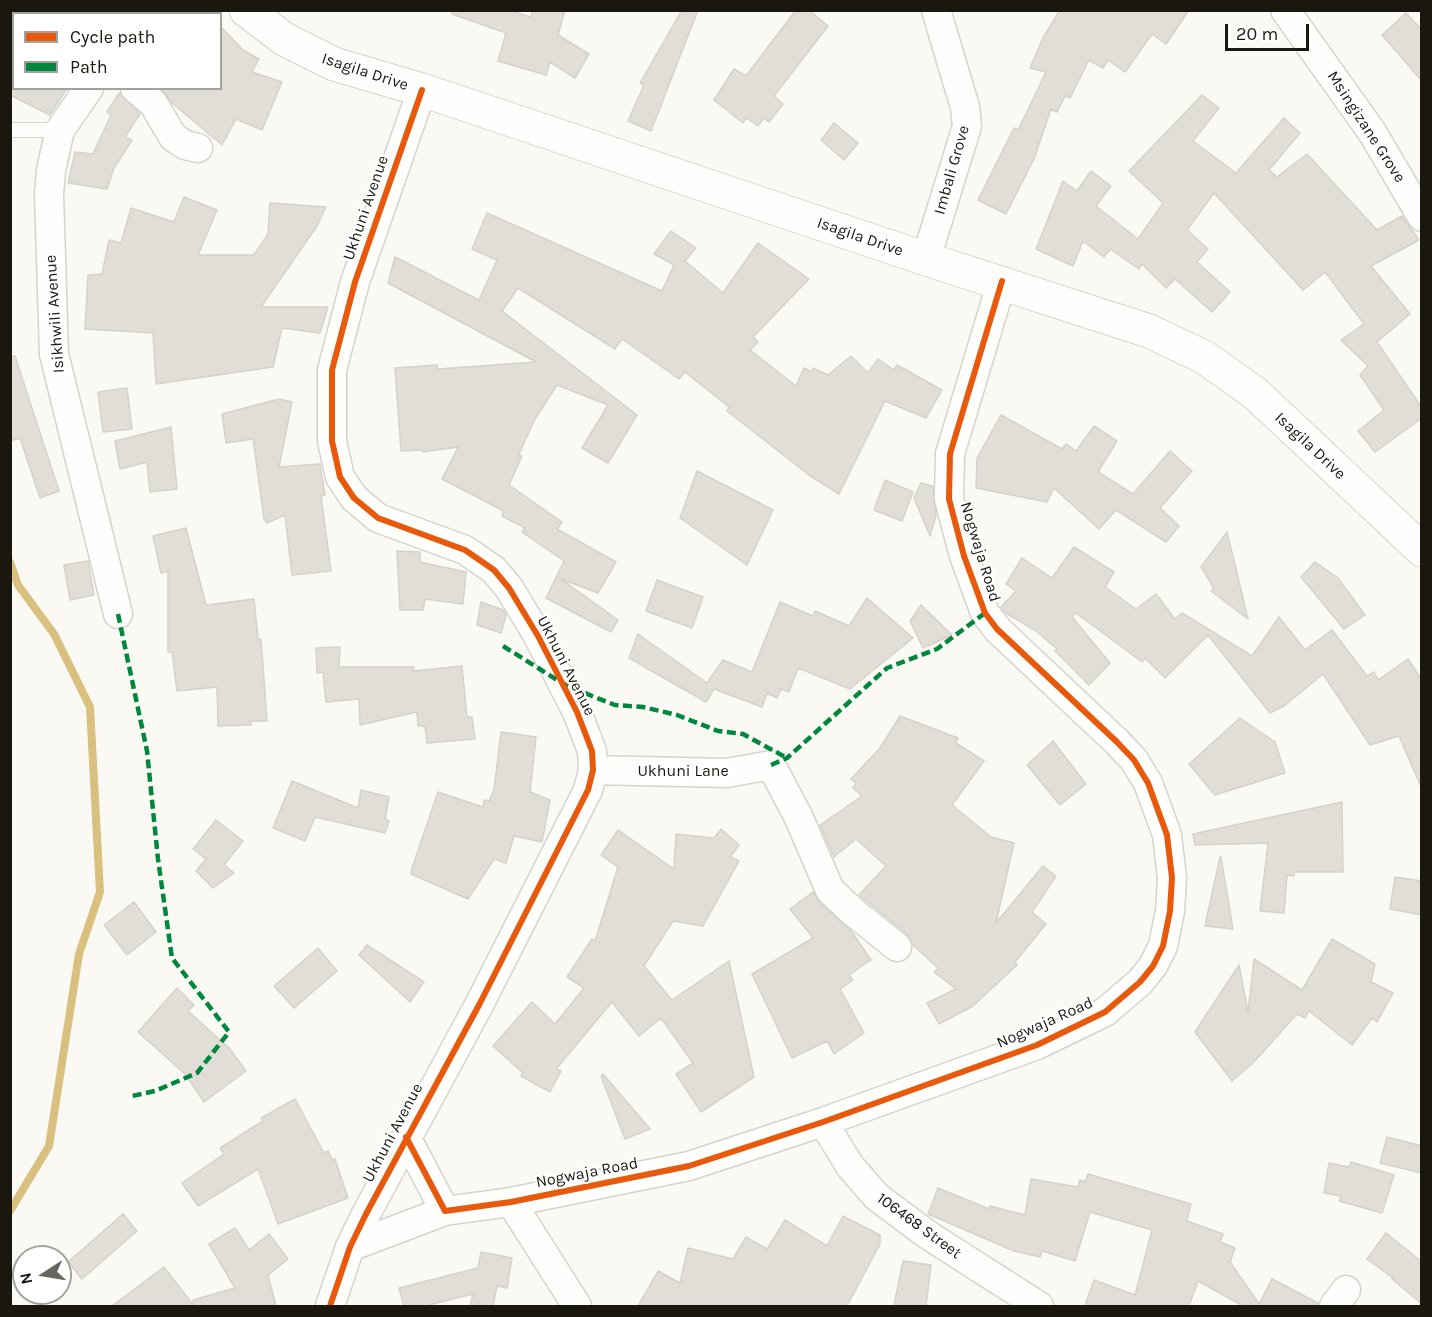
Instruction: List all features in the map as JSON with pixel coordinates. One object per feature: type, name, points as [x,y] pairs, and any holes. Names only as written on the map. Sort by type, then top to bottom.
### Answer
[{"type":"street","name":"Isagila Drive","points":[[246,10],[285,39],[312,54],[1149,331],[1204,357],[1256,394],[1422,550]]},
{"type":"street","name":"Imbali Grove","points":[[926,259],[967,126],[965,107],[936,10]]},
{"type":"street","name":"Msingizane Grove","points":[[1285,10],[1372,132],[1422,217]]},
{"type":"street","name":"Isikhwili Avenue","points":[[88,90],[60,130],[51,170],[49,194],[54,354],[118,614]]},
{"type":"street","points":[[137,90],[153,103],[173,137],[185,145],[198,148]]},
{"type":"street","name":"Ukhuni Avenue","points":[[330,1306],[350,1247],[406,1137],[489,985],[588,790],[593,770],[592,751],[577,712],[538,636],[501,579],[482,560],[465,550],[378,518],[345,487],[338,471],[332,441],[332,370],[355,282],[422,90]]},
{"type":"street","name":"Nogwaja Road","points":[[350,1247],[445,1211],[511,1202],[689,1166],[823,1122],[1028,1048],[1105,1012],[1140,982],[1153,966],[1163,946],[1172,878],[1167,835],[1148,783],[1134,760],[1118,742],[997,629],[985,613],[964,556],[949,500],[950,454],[1002,282]]},
{"type":"street","name":"Ukhuni Lane","points":[[593,770],[728,773],[771,765],[798,816],[830,890],[852,912],[897,947]]},
{"type":"street","name":"106468 Street","points":[[823,1122],[855,1173],[877,1197],[928,1235],[1039,1306]]},
{"type":"street","points":[[406,1137],[445,1211]]},
{"type":"street","points":[[511,1202],[577,1306]]},
{"type":"lane","points":[[10,130],[60,130]]},
{"type":"building","points":[[452,10],[508,10],[531,17],[533,10],[565,10],[558,35],[589,54],[575,78],[550,62],[546,75],[498,61],[506,33],[452,14]]},
{"type":"building","points":[[682,10],[698,10],[651,131],[628,121],[644,85],[640,83]]},
{"type":"building","points":[[796,10],[809,10],[828,26],[774,96],[783,104],[769,122],[764,118],[758,126],[746,118],[743,123],[714,100],[734,69],[746,76]]},
{"type":"building","points":[[1060,10],[1189,10],[1166,44],[1152,34],[1125,72],[1108,60],[1103,68],[1089,60],[1070,98],[1065,96],[1057,112],[1051,109],[1034,159],[1006,214],[978,200],[1014,128],[1018,130],[1046,72],[1030,68],[1043,38]]},
{"type":"building","points":[[1406,13],[1422,30],[1422,81],[1382,35]]},
{"type":"building","points":[[222,28],[243,50],[259,59],[252,72],[282,82],[262,130],[236,119],[222,145],[172,103],[162,90],[222,90]]},
{"type":"building","points":[[10,88],[12,90],[66,90],[50,115],[10,95]]},
{"type":"building","points":[[119,93],[140,114],[125,137],[132,140],[114,168],[107,189],[68,183],[75,152],[93,154],[111,115],[107,112]]},
{"type":"building","points":[[1202,95],[1219,108],[1193,141],[1236,173],[1284,118],[1300,133],[1269,170],[1277,177],[1307,154],[1377,230],[1402,216],[1419,240],[1371,266],[1410,314],[1377,342],[1422,408],[1422,418],[1375,452],[1358,431],[1384,410],[1360,375],[1368,366],[1341,340],[1364,324],[1325,272],[1303,290],[1214,193],[1187,230],[1208,249],[1197,262],[1230,292],[1212,312],[1175,279],[1166,288],[1142,264],[1139,269],[1110,249],[1104,257],[1083,241],[1073,266],[1036,249],[1063,181],[1077,191],[1091,171],[1111,186],[1096,206],[1138,239],[1163,203],[1129,171]]},
{"type":"building","points":[[834,123],[858,143],[844,160],[821,140]]},
{"type":"building","points":[[184,197],[217,210],[198,255],[254,255],[268,234],[270,203],[326,207],[317,226],[261,307],[328,307],[320,333],[282,328],[273,367],[156,384],[153,333],[85,329],[88,275],[102,274],[109,240],[121,243],[131,208],[174,222]]},
{"type":"building","points":[[487,213],[662,291],[674,265],[654,254],[671,231],[696,248],[685,261],[723,293],[758,243],[809,279],[753,337],[758,342],[750,350],[796,386],[804,368],[811,372],[813,368],[828,375],[851,356],[868,373],[878,359],[894,370],[897,365],[942,390],[926,418],[885,401],[839,494],[809,475],[727,411],[729,407],[685,372],[679,379],[622,339],[615,349],[518,288],[502,311],[637,415],[608,463],[582,448],[608,405],[557,385],[535,419],[519,454],[522,456],[509,485],[562,522],[557,529],[616,562],[598,593],[561,579],[618,620],[611,632],[546,598],[564,561],[522,532],[525,528],[502,516],[504,511],[442,479],[458,447],[423,452],[423,450],[401,451],[395,368],[437,365],[438,369],[536,362],[388,283],[395,257],[479,300],[497,260],[472,249]]},
{"type":"building","points":[[10,356],[15,356],[59,491],[40,498],[20,438],[10,441]]},
{"type":"building","points":[[127,388],[132,429],[103,432],[98,392]]},
{"type":"building","points":[[279,399],[292,402],[279,467],[320,464],[325,495],[321,496],[331,571],[292,575],[285,515],[267,523],[264,519],[253,439],[226,443],[222,414]]},
{"type":"building","points":[[1001,415],[1062,449],[1066,444],[1076,451],[1094,426],[1117,441],[1098,472],[1133,494],[1170,451],[1192,471],[1160,508],[1179,526],[1166,542],[1116,510],[1099,529],[1054,488],[1047,502],[976,488],[977,458]]},
{"type":"building","points":[[171,427],[177,489],[150,492],[147,462],[120,469],[115,441]]},
{"type":"building","points":[[697,471],[773,510],[747,565],[680,518]]},
{"type":"building","points":[[885,480],[913,492],[902,521],[874,510]]},
{"type":"building","points":[[921,483],[933,486],[936,516],[930,536],[914,498]]},
{"type":"building","points":[[186,528],[206,605],[254,599],[258,639],[261,639],[267,721],[251,721],[251,725],[218,726],[217,687],[177,691],[172,652],[168,652],[168,571],[161,573],[153,536]]},
{"type":"building","points":[[1227,532],[1248,619],[1211,591],[1214,588],[1201,567]]},
{"type":"building","points":[[1074,547],[1114,572],[1105,587],[1136,609],[1156,594],[1175,619],[1182,613],[1252,656],[1279,617],[1305,650],[1332,630],[1367,676],[1374,672],[1378,680],[1408,659],[1422,680],[1422,789],[1399,736],[1370,745],[1323,674],[1284,706],[1270,713],[1208,635],[1165,678],[1145,658],[1142,662],[1076,613],[1072,617],[1110,663],[1089,685],[1055,651],[1057,649],[1036,631],[1006,613],[1001,607],[1016,591],[1006,584],[1022,558],[1052,578]]},
{"type":"building","points":[[397,551],[420,552],[420,562],[466,572],[463,604],[425,599],[423,610],[400,610]]},
{"type":"building","points":[[88,561],[94,595],[70,600],[64,565]]},
{"type":"building","points":[[1315,562],[1338,578],[1365,615],[1344,629],[1301,577]]},
{"type":"building","points":[[657,580],[703,597],[692,628],[646,611]]},
{"type":"building","points":[[867,598],[913,638],[850,689],[798,668],[789,692],[781,689],[777,698],[767,693],[762,707],[714,689],[706,702],[629,658],[638,634],[707,683],[723,660],[752,672],[780,602],[813,616],[815,611],[849,626]]},
{"type":"building","points":[[481,602],[503,610],[506,615],[501,633],[477,625]]},
{"type":"building","points":[[921,605],[952,635],[923,648],[910,621]]},
{"type":"building","points":[[340,647],[339,667],[414,667],[413,671],[462,666],[467,717],[472,717],[475,739],[427,743],[425,726],[418,726],[417,712],[360,725],[359,699],[326,702],[323,672],[317,673],[316,648]]},
{"type":"building","points":[[900,716],[958,738],[956,743],[984,761],[952,805],[991,837],[1014,843],[996,923],[1043,866],[1056,876],[1032,912],[1046,924],[1015,962],[1017,965],[973,1006],[939,1024],[927,1003],[956,989],[934,972],[938,968],[913,945],[907,934],[859,895],[886,866],[856,839],[834,857],[820,825],[862,796],[853,788],[856,783],[851,779],[880,748]]},
{"type":"building","points":[[1240,718],[1275,742],[1285,773],[1215,795],[1189,764]]},
{"type":"building","points":[[501,732],[536,737],[530,792],[550,800],[542,842],[514,836],[506,863],[494,859],[468,899],[411,874],[412,868],[438,792],[483,807],[484,800],[489,801],[494,790]]},
{"type":"building","points":[[1053,741],[1086,784],[1060,805],[1027,765]]},
{"type":"building","points":[[292,781],[358,808],[361,790],[389,797],[385,819],[389,821],[385,833],[315,817],[305,841],[273,828]]},
{"type":"building","points":[[1342,802],[1343,872],[1294,872],[1294,876],[1287,875],[1284,913],[1260,911],[1268,843],[1195,845],[1193,834]]},
{"type":"building","points":[[216,820],[243,841],[224,865],[234,873],[213,888],[196,871],[206,859],[193,849]]},
{"type":"building","points":[[721,829],[739,845],[730,857],[739,861],[703,926],[673,921],[644,966],[672,1000],[729,961],[754,1077],[701,1112],[676,1074],[693,1063],[661,1018],[639,1036],[612,1002],[556,1069],[561,1071],[550,1092],[521,1076],[523,1073],[493,1046],[532,1002],[555,1024],[584,988],[567,977],[592,939],[595,941],[618,867],[601,855],[618,830],[674,869],[676,834],[714,838]]},
{"type":"building","points":[[1221,857],[1233,929],[1205,926]]},
{"type":"building","points":[[1395,877],[1422,881],[1422,915],[1390,909]]},
{"type":"building","points":[[813,892],[819,902],[852,932],[871,960],[849,975],[853,980],[840,989],[864,1033],[834,1054],[827,1041],[792,1058],[752,974],[813,938],[790,909]]},
{"type":"building","points":[[134,902],[156,932],[127,955],[104,925]]},
{"type":"building","points":[[1332,939],[1375,964],[1371,982],[1393,993],[1377,1022],[1372,1018],[1352,1045],[1309,1011],[1305,1018],[1297,1014],[1253,1063],[1232,1081],[1195,1032],[1239,965],[1248,1012],[1254,959],[1302,990]]},
{"type":"building","points":[[367,945],[424,982],[410,1002],[359,955]]},
{"type":"building","points":[[318,948],[337,971],[294,1008],[274,986]]},
{"type":"building","points":[[177,988],[194,1005],[188,1011],[229,1048],[246,1071],[204,1102],[185,1074],[138,1032]]},
{"type":"building","points":[[603,1074],[650,1129],[625,1139],[601,1076]]},
{"type":"building","points":[[295,1099],[324,1153],[328,1151],[332,1160],[335,1159],[348,1198],[278,1224],[258,1169],[198,1206],[182,1183],[224,1154],[220,1148],[263,1121],[261,1118]]},
{"type":"building","points":[[1387,1137],[1422,1146],[1422,1173],[1380,1163]]},
{"type":"building","points":[[1351,1162],[1394,1175],[1382,1213],[1339,1201],[1341,1196],[1324,1193],[1329,1163],[1349,1167]]},
{"type":"building","points":[[1088,1174],[1191,1204],[1187,1221],[1223,1234],[1220,1242],[1235,1248],[1230,1262],[1259,1304],[1272,1279],[1318,1303],[1318,1306],[1243,1306],[1198,1281],[1189,1306],[1085,1306],[1094,1280],[1135,1295],[1152,1230],[1090,1212],[1075,1261],[1042,1251],[1040,1257],[1014,1251],[928,1214],[938,1188],[989,1209],[990,1206],[1025,1215],[1031,1179],[1078,1187],[1080,1180],[1085,1182]]},
{"type":"building","points":[[123,1214],[137,1231],[82,1279],[72,1267],[72,1259]]},
{"type":"building","points":[[843,1216],[880,1235],[880,1244],[847,1306],[638,1306],[658,1271],[680,1283],[688,1248],[733,1259],[746,1237],[767,1249],[785,1220],[827,1246]]},
{"type":"building","points":[[235,1228],[249,1250],[269,1234],[288,1259],[268,1275],[276,1306],[194,1306],[193,1300],[235,1288],[209,1244]]},
{"type":"building","points":[[1386,1233],[1422,1262],[1422,1304],[1367,1259]]},
{"type":"building","points":[[481,1252],[512,1258],[507,1288],[497,1286],[493,1306],[470,1306],[473,1294],[425,1306],[404,1306],[399,1288],[478,1268]]},
{"type":"building","points":[[903,1261],[931,1265],[926,1306],[894,1306]]},
{"type":"building","points":[[164,1267],[194,1306],[112,1306]]},
{"type":"waterway","points":[[10,562],[18,585],[54,634],[90,707],[100,892],[79,954],[49,1146],[10,1211]]},
{"type":"marked path","points":[[771,765],[787,758],[887,668],[937,649],[985,613]]},
{"type":"marked path","points":[[118,614],[147,751],[158,859],[172,958],[229,1032],[197,1073],[155,1091],[132,1096]]},
{"type":"marked path","points":[[503,646],[562,683],[592,696],[615,705],[643,707],[677,715],[718,731],[743,734],[787,758]]},
{"type":"cycle path","points":[[330,1306],[350,1247],[366,1214],[479,1005],[588,790],[593,770],[592,751],[577,712],[538,636],[509,588],[494,570],[465,550],[378,518],[354,498],[340,477],[332,441],[332,370],[355,282],[422,90]]},
{"type":"cycle path","points":[[406,1137],[445,1211],[511,1202],[689,1166],[823,1122],[1037,1045],[1105,1012],[1140,982],[1153,966],[1163,946],[1170,911],[1172,878],[1167,835],[1148,783],[1134,760],[1117,742],[997,629],[985,613],[964,556],[949,499],[950,454],[1002,281]]}]
